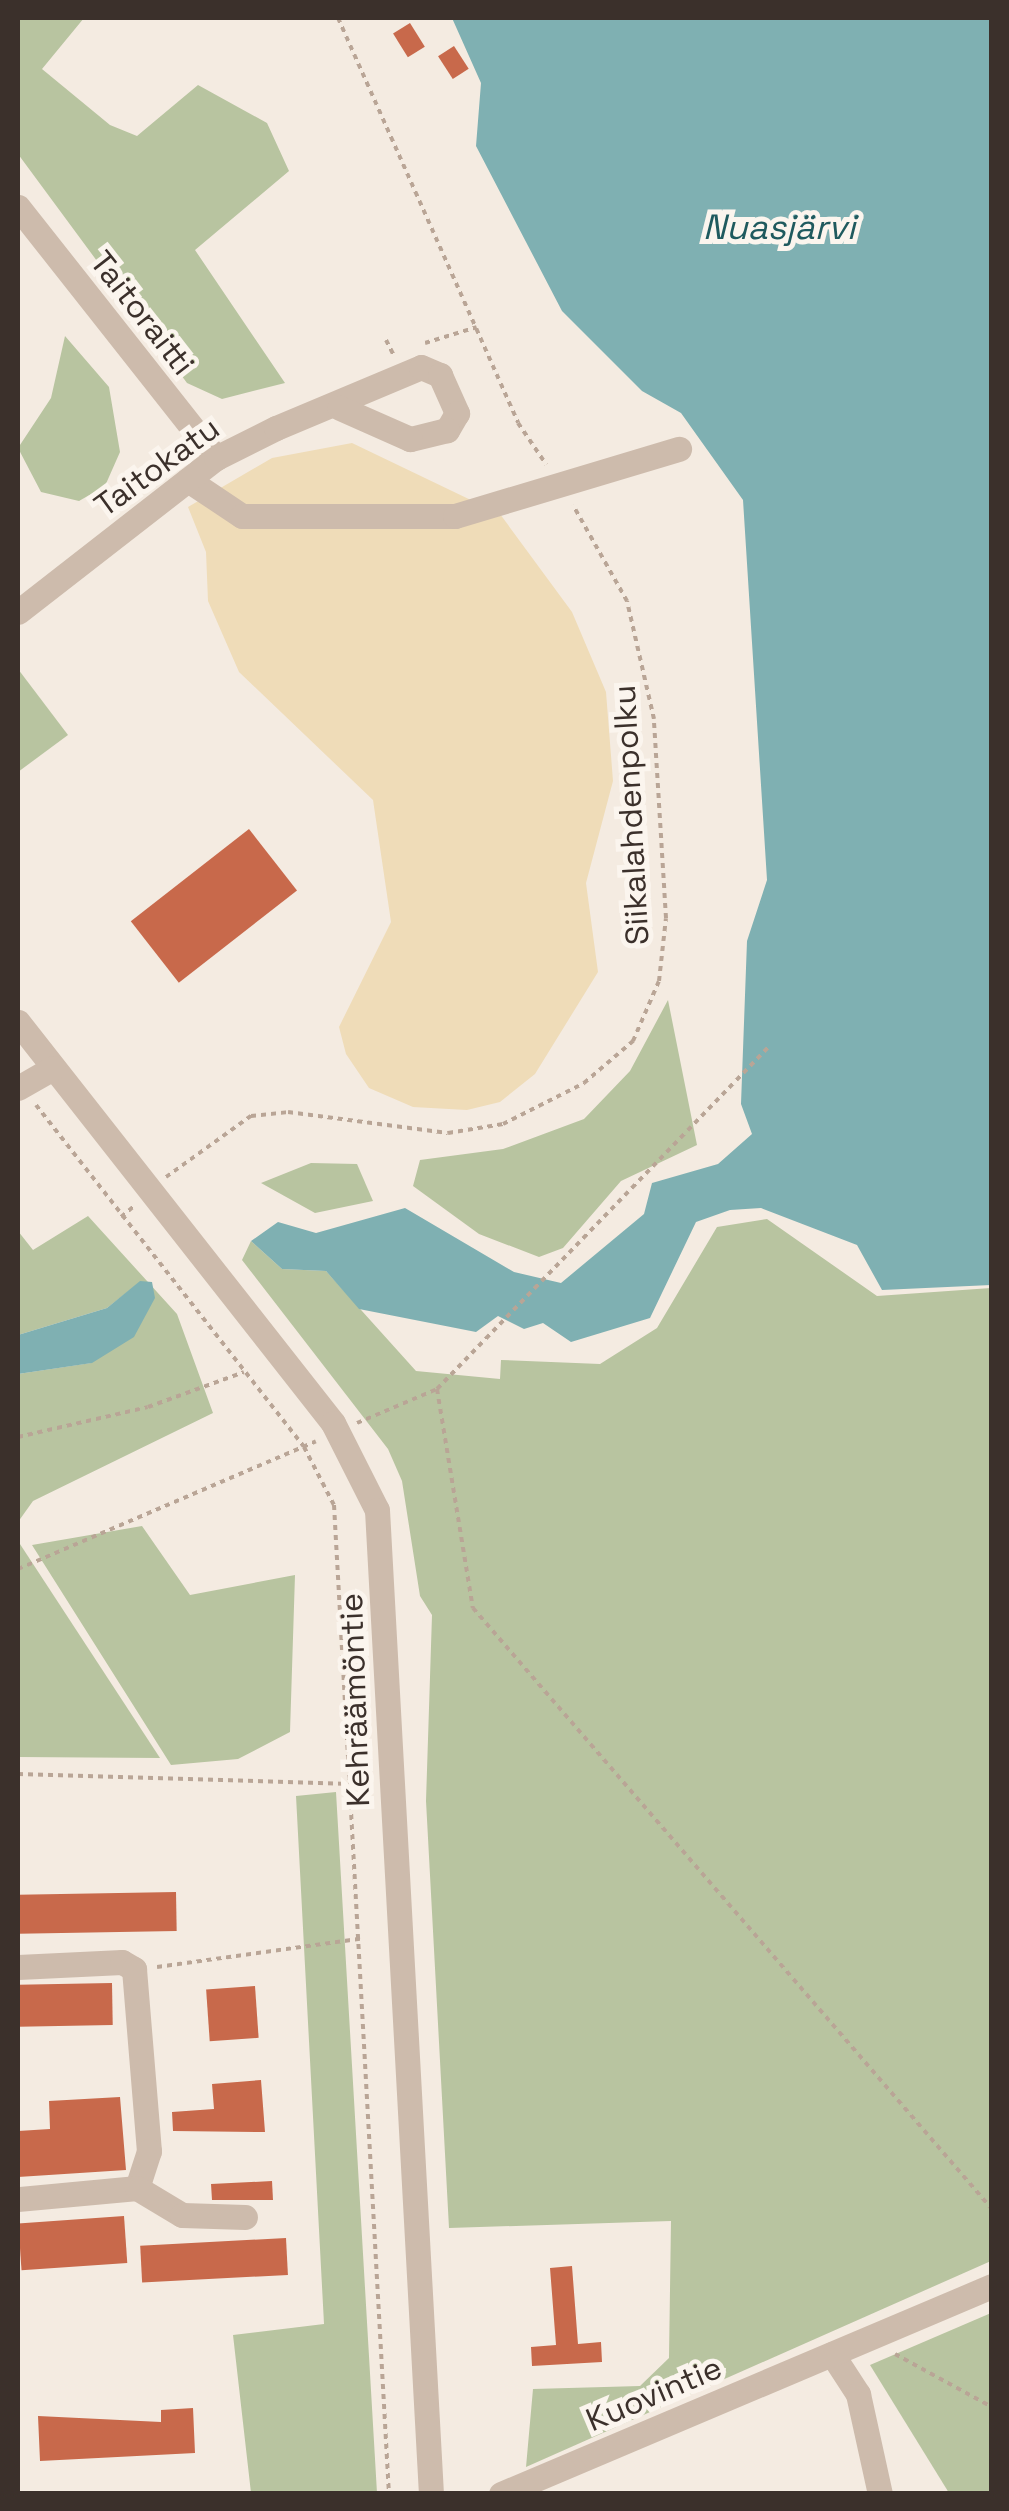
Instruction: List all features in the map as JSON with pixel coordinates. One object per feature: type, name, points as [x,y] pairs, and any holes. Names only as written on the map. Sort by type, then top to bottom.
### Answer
[{"type":"street","name":"Taitoraitti","points":[[18,207],[216,458]]},
{"type":"street","name":"Taitokatu","points":[[18,612],[216,458],[340,408],[402,372],[440,375],[457,413],[447,430],[410,439],[340,408]]},
{"type":"street","points":[[188,480],[242,516],[455,516],[679,448]]},
{"type":"street","name":"Kehräämöntie","points":[[18,1022],[338,1432],[377,1510],[382,1546],[431,2494]]},
{"type":"street","points":[[19,1086],[53,1068]]},
{"type":"street","points":[[18,1967],[122,1962],[134,1969],[149,2152],[137,2188]]},
{"type":"street","points":[[18,2199],[137,2188],[182,2215],[245,2217]]},
{"type":"street","name":"Kuovintie","points":[[501,2494],[992,2286]]},
{"type":"street","points":[[832,2354],[858,2394],[880,2494]]},
{"type":"path","name":"Siikalahdenpolku","points":[[121,1217],[251,1116],[471,1130],[539,1111],[634,1041],[659,982],[666,918],[654,719],[626,600],[560,485],[518,422],[338,18]]},
{"type":"path","points":[[18,1570],[438,1389],[768,1047]]},
{"type":"path","points":[[19,1086],[304,1446],[334,1505],[389,2494]]},
{"type":"path","points":[[18,1436],[244,1372]]},
{"type":"path","points":[[438,1389],[472,1608],[992,2209]]},
{"type":"path","points":[[18,1774],[351,1784]]},
{"type":"path","points":[[134,1969],[360,1939]]},
{"type":"path","points":[[874,2336],[906,2364],[992,2407]]},
{"type":"green space","points":[[18,18],[84,18],[42,69],[110,125],[137,136],[198,85],[267,123],[289,171],[195,250],[285,383],[222,399],[187,383],[18,154]]},
{"type":"green space","points":[[65,336],[109,387],[120,452],[105,486],[79,501],[41,492],[18,448],[51,398]]},
{"type":"green space","points":[[18,669],[68,735],[18,772]]},
{"type":"green space","points":[[668,1000],[697,1145],[621,1181],[563,1248],[539,1257],[479,1234],[413,1186],[420,1160],[503,1149],[584,1119],[630,1071]]},
{"type":"green space","points":[[311,1163],[357,1164],[373,1201],[315,1213],[261,1183]]},
{"type":"green space","points":[[88,1216],[177,1314],[213,1413],[33,1501],[18,1522],[18,1374],[91,1363],[140,1282],[107,1308],[18,1335],[18,1231],[33,1250]]},
{"type":"green space","points":[[767,1219],[877,1296],[991,1288],[991,2261],[526,2467],[533,2389],[640,2386],[669,2358],[671,2221],[449,2228],[426,1801],[432,1615],[420,1596],[402,1481],[388,1449],[242,1260],[251,1241],[282,1269],[326,1271],[416,1371],[500,1379],[501,1360],[600,1364],[657,1328],[717,1227]]},
{"type":"green space","points":[[142,1526],[190,1595],[295,1575],[290,1732],[238,1759],[171,1765],[32,1545]]},
{"type":"green space","points":[[18,1541],[160,1758],[18,1757]]},
{"type":"green space","points":[[336,1792],[377,2493],[251,2493],[233,2335],[324,2324],[296,1796]]},
{"type":"green space","points":[[991,2313],[991,2493],[949,2493],[870,2365]]},
{"type":"sand","points":[[352,443],[500,514],[572,612],[606,692],[613,781],[586,883],[598,972],[535,1074],[500,1102],[467,1110],[413,1107],[369,1088],[346,1054],[339,1027],[391,922],[373,800],[239,672],[208,601],[206,552],[188,507],[272,458]]},
{"type":"water","name":"Nuasjärvi","points":[[452,18],[991,18],[991,1285],[882,1290],[857,1245],[761,1208],[730,1210],[696,1222],[650,1318],[571,1342],[543,1323],[524,1329],[498,1316],[476,1332],[359,1309],[326,1271],[282,1269],[251,1241],[278,1222],[316,1233],[405,1208],[514,1272],[561,1283],[644,1214],[652,1183],[718,1164],[752,1134],[741,1104],[747,941],[767,880],[743,500],[681,413],[642,391],[562,311],[476,146],[481,83]]},
{"type":"water","points":[[140,1281],[152,1282],[155,1298],[134,1337],[92,1363],[18,1374],[18,1335],[107,1308]]},
{"type":"building","points":[[410,23],[425,47],[408,57],[393,34]]},
{"type":"building","points":[[454,46],[469,69],[453,79],[438,56]]},
{"type":"building","points":[[249,829],[297,890],[179,983],[131,921]]},
{"type":"building","points":[[176,1892],[177,1931],[19,1934],[18,1895]]},
{"type":"building","points":[[112,1983],[113,2025],[19,2027],[18,1985]]},
{"type":"building","points":[[255,1986],[259,2038],[210,2041],[206,1989]]},
{"type":"building","points":[[261,2080],[265,2132],[173,2131],[172,2112],[214,2109],[212,2084]]},
{"type":"building","points":[[120,2097],[126,2170],[18,2177],[18,2131],[50,2129],[49,2101]]},
{"type":"building","points":[[272,2181],[273,2200],[212,2200],[211,2184]]},
{"type":"building","points":[[124,2216],[127,2263],[22,2270],[18,2223]]},
{"type":"building","points":[[286,2238],[288,2275],[142,2283],[140,2246]]},
{"type":"building","points":[[572,2266],[578,2344],[601,2342],[602,2362],[532,2366],[531,2347],[556,2345],[550,2268]]},
{"type":"building","points":[[193,2408],[195,2453],[40,2461],[38,2416],[161,2422],[161,2410]]}]
